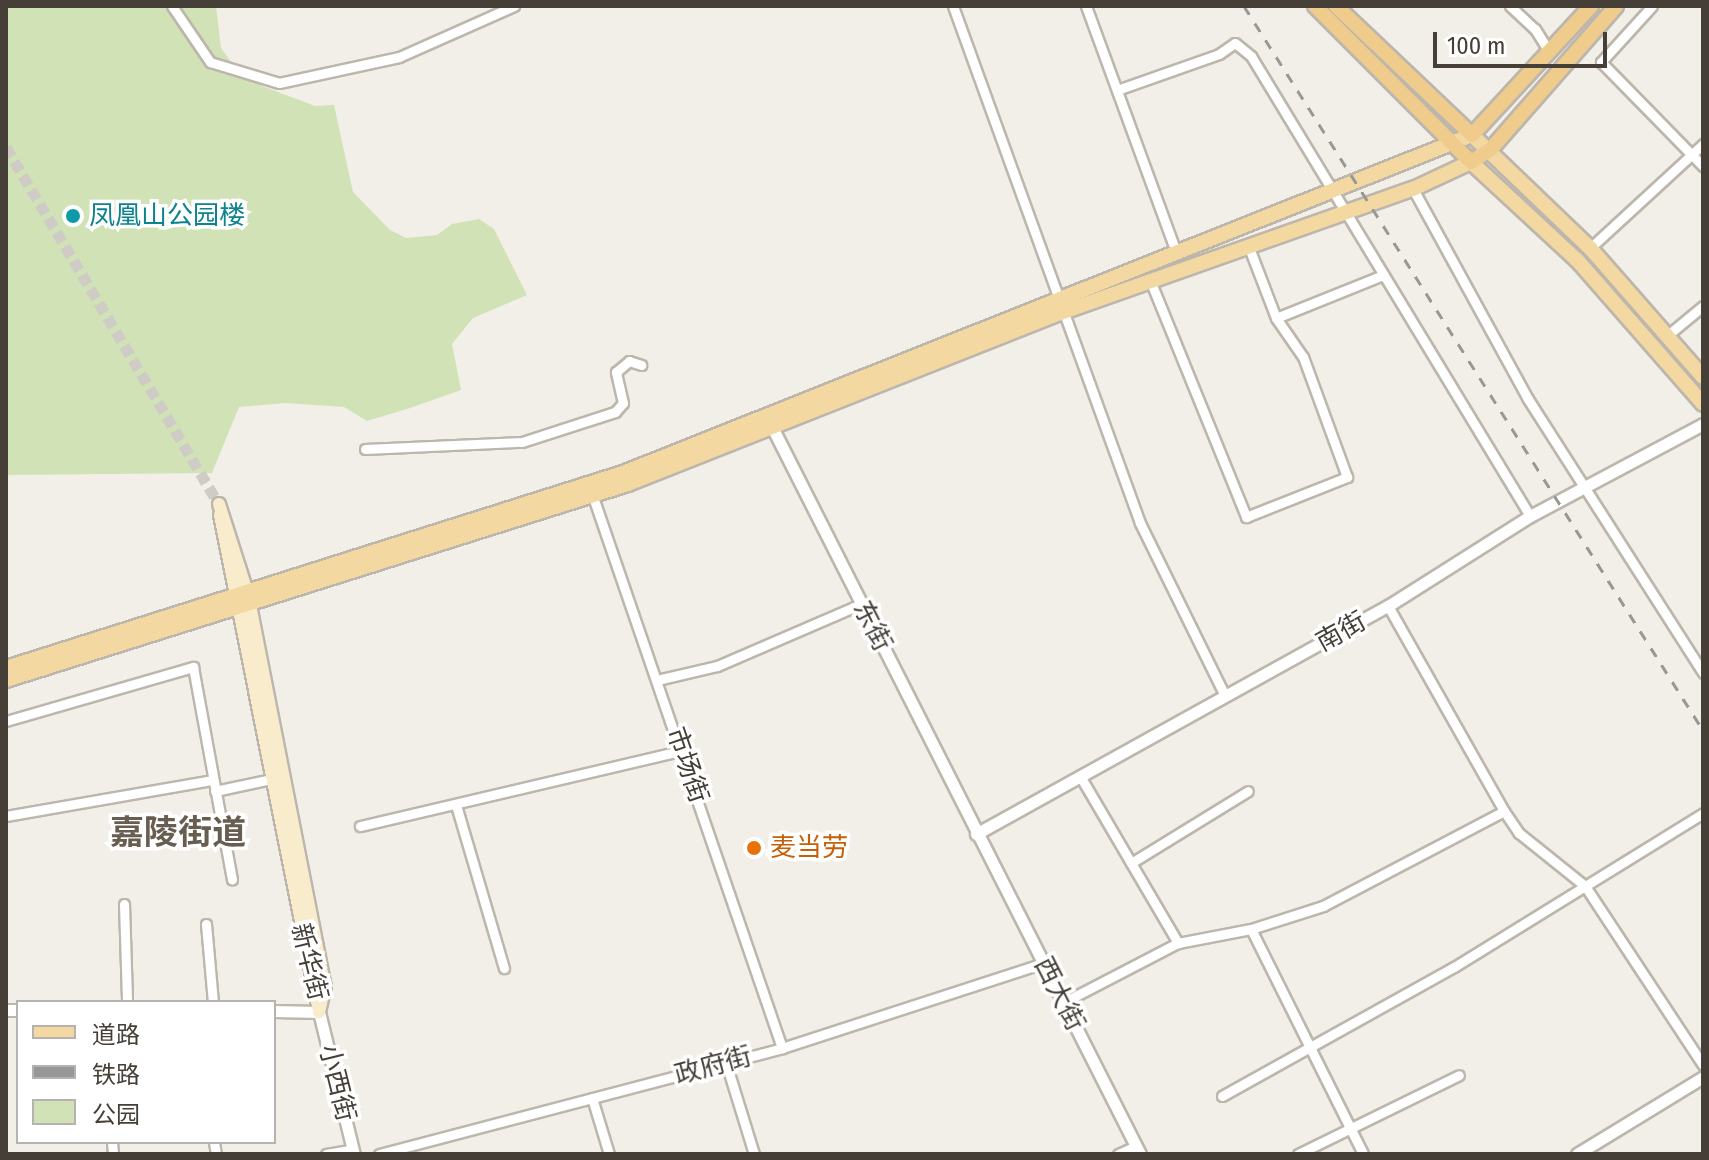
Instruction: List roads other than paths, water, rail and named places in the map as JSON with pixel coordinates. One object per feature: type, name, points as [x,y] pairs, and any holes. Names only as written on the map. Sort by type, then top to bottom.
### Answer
[{"type":"highway","points":[[1315,6],[1451,146],[1471,162],[1491,149],[1616,6]]},
{"type":"highway","points":[[1336,6],[1472,135],[1591,6]]},
{"type":"main road","points":[[6,680],[590,490],[771,424],[1472,135],[1491,149],[1590,248],[1669,334],[1703,377]]},
{"type":"main road","points":[[1058,307],[1150,280],[1413,189],[1471,162],[1577,260],[1703,404]]},
{"type":"main road","name":"新华街","points":[[319,1012],[271,779],[243,603],[219,504],[243,603],[325,986],[319,1012]]},
{"type":"main road","points":[[6,668],[243,603]]},
{"type":"street","points":[[172,6],[210,62],[279,83],[399,57],[514,6]]},
{"type":"street","points":[[953,6],[1058,307],[1140,523],[1225,696]]},
{"type":"street","points":[[1086,6],[1178,255]]},
{"type":"street","points":[[1510,6],[1554,48]]},
{"type":"street","points":[[1652,6],[1601,62],[1703,166]]},
{"type":"street","points":[[1117,90],[1235,43],[1264,72],[1343,211],[1530,516]]},
{"type":"street","points":[[1590,248],[1703,144]]},
{"type":"street","points":[[1413,189],[1528,399],[1703,673]]},
{"type":"street","points":[[1150,280],[1246,517],[1347,477],[1303,357],[1276,318],[1248,245]]},
{"type":"street","points":[[1276,318],[1383,275]]},
{"type":"street","points":[[1669,334],[1703,306]]},
{"type":"street","points":[[365,449],[522,442],[615,412],[623,403],[616,372],[629,361],[641,365]]},
{"type":"street","name":"东街","points":[[771,424],[976,834]]},
{"type":"street","name":"南街","points":[[976,834],[1388,606],[1530,516],[1703,424]]},
{"type":"street","name":"市场街","points":[[590,490],[782,1048]]},
{"type":"street","points":[[657,680],[717,666],[861,604]]},
{"type":"street","points":[[1388,606],[1519,833],[1585,886],[1703,1065]]},
{"type":"street","points":[[6,721],[193,667],[232,879]]},
{"type":"street","points":[[360,826],[681,751]]},
{"type":"street","points":[[1080,776],[1178,943]]},
{"type":"street","points":[[215,791],[271,779]]},
{"type":"street","points":[[6,816],[213,780]]},
{"type":"street","points":[[1131,863],[1248,791]]},
{"type":"street","points":[[456,805],[504,968]]},
{"type":"street","points":[[1064,1002],[1178,943],[1251,929],[1323,906],[1504,811]]},
{"type":"street","points":[[1222,1096],[1585,886],[1703,813]]},
{"type":"street","name":"西大街","points":[[976,834],[1138,1150]]},
{"type":"street","points":[[124,904],[127,1000]]},
{"type":"street","points":[[206,924],[213,1000]]},
{"type":"street","points":[[1251,929],[1363,1154]]},
{"type":"street","name":"政府街","points":[[379,1154],[782,1048],[1043,963]]},
{"type":"street","points":[[276,1011],[319,1012]]},
{"type":"street","name":"小西街","points":[[319,1012],[353,1152]]},
{"type":"street","points":[[726,1063],[754,1154]]},
{"type":"street","points":[[1298,1154],[1459,1075]]},
{"type":"street","points":[[1577,1154],[1703,1077]]},
{"type":"street","points":[[592,1098],[609,1154]]},
{"type":"street","points":[[1118,1154],[1138,1150]]},
{"type":"street","points":[[326,1154],[353,1152]]},
{"type":"tunnel","points":[[6,147],[219,504]]},
{"type":"railway","points":[[1244,6],[1703,730]]},
{"type":"place","name":"凤凰山公园楼","points":[[73,216]]},
{"type":"place","name":"麦当劳","points":[[754,848]]},
{"type":"district","name":"嘉陵街道","points":[[178,833]]}]
